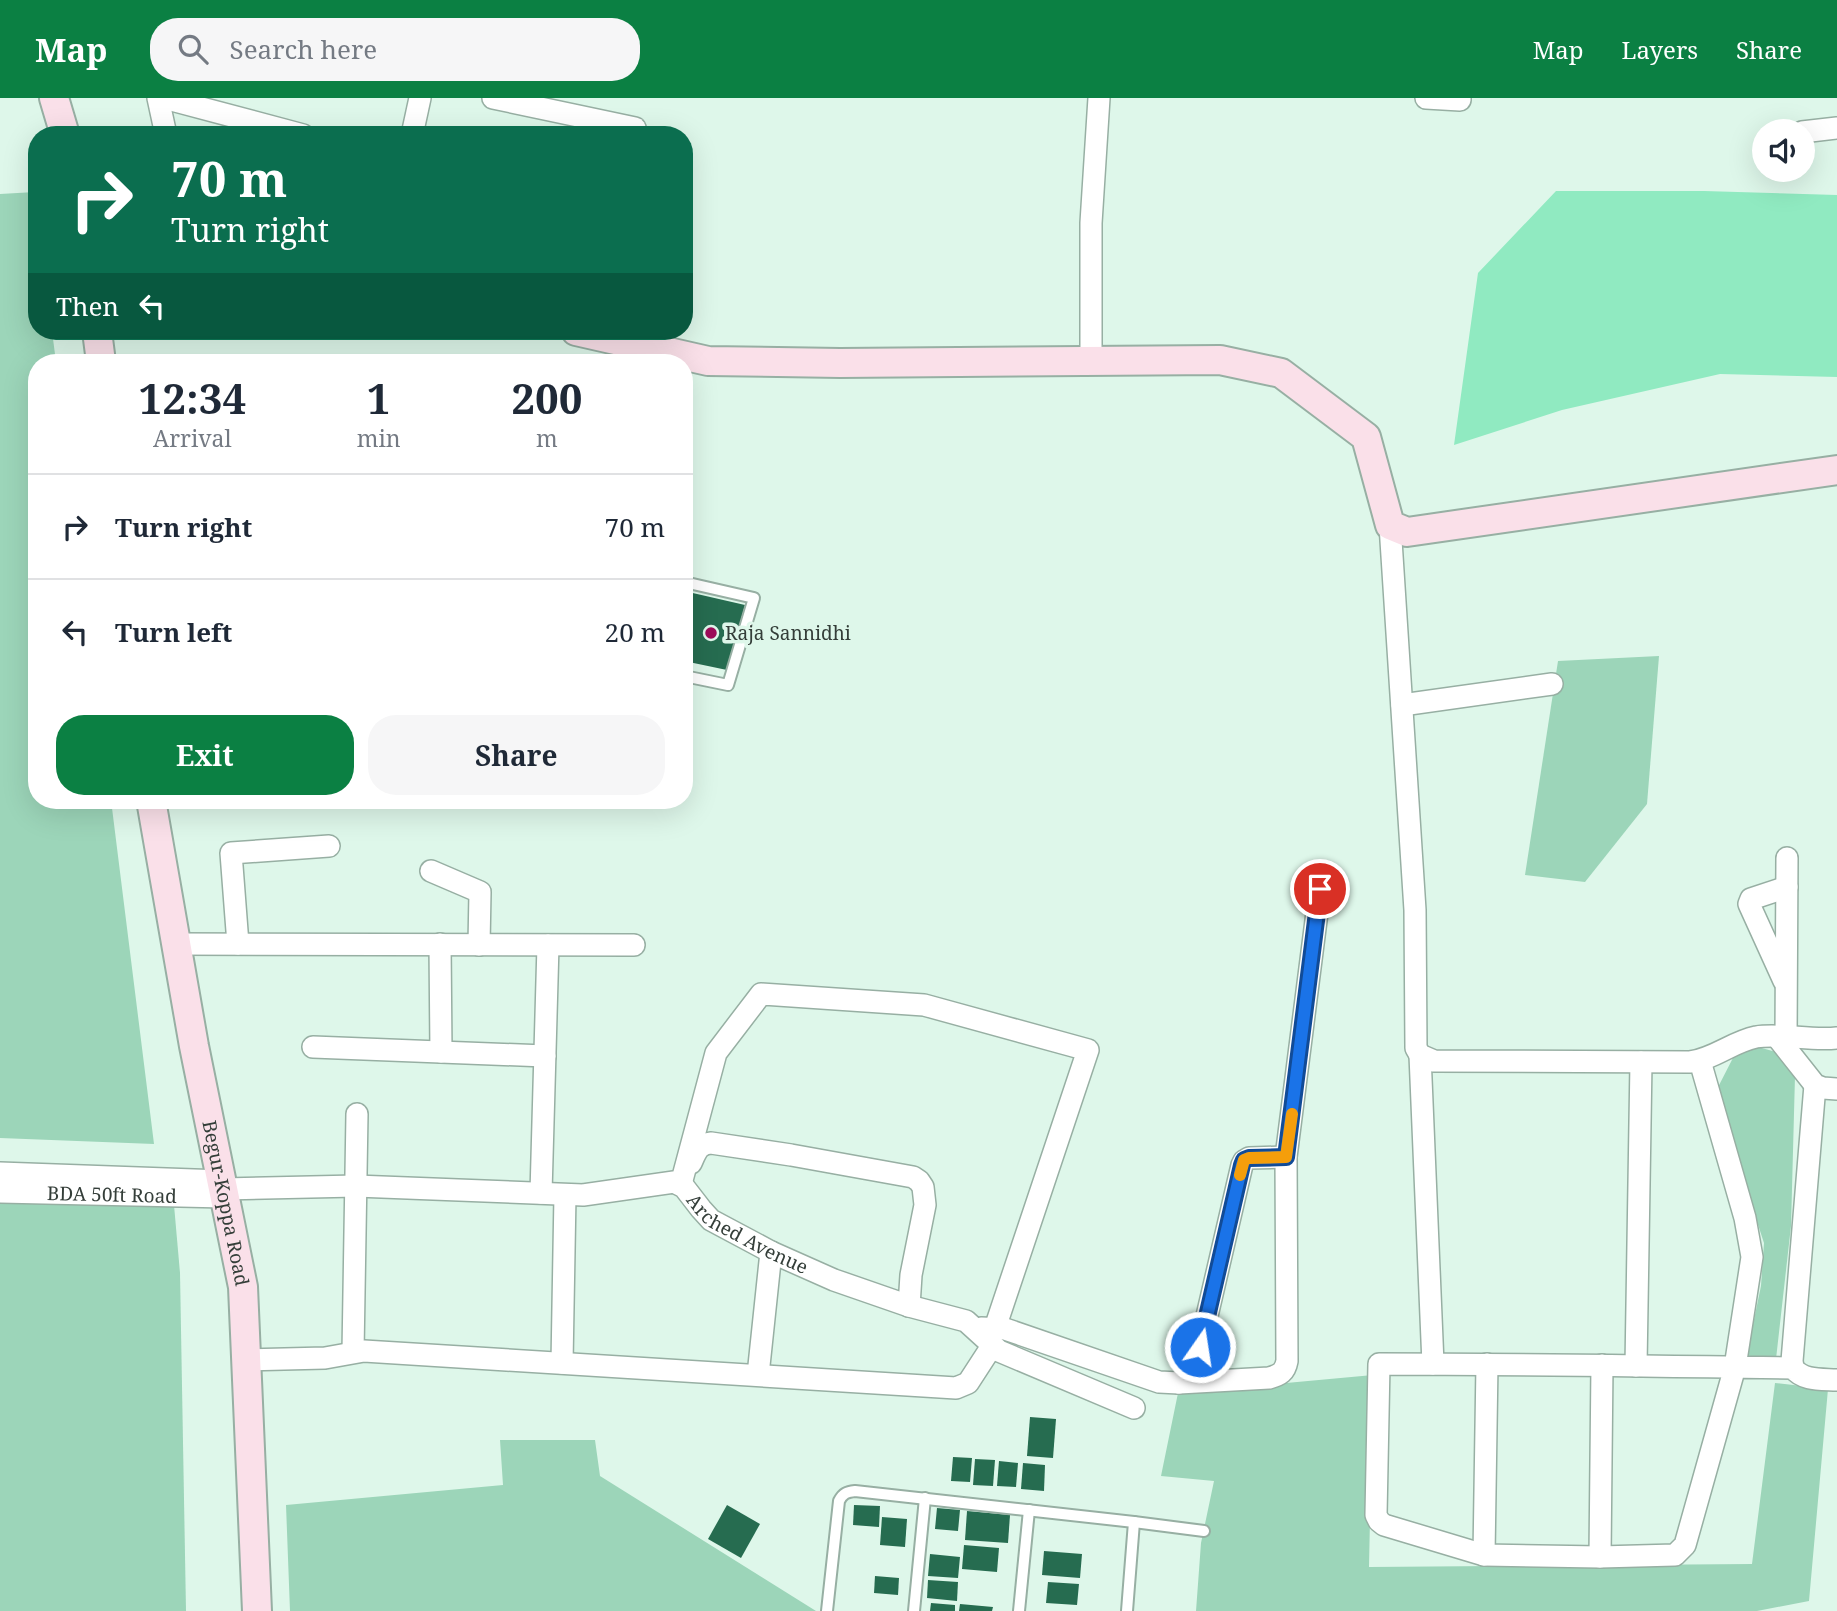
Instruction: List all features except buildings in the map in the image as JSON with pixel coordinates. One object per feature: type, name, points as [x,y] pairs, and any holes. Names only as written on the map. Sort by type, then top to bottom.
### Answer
[{"type":"street","points":[[54,98],[62,126]]},
{"type":"street","points":[[158,98],[164,126]]},
{"type":"street","points":[[164,98],[269,126]]},
{"type":"street","points":[[414,126],[420,98]]},
{"type":"street","points":[[493,98],[528,102],[627,126]]},
{"type":"street","points":[[1091,361],[1091,223],[1100,98]]},
{"type":"street","points":[[1426,98],[1460,98]]},
{"type":"street","points":[[1815,131],[1837,128]]},
{"type":"street","points":[[596,340],[622,352],[641,354]]},
{"type":"street","points":[[693,359],[850,363],[1220,360],[1281,373],[1366,438],[1390,525],[1415,910],[1416,1048],[1420,1055],[1434,1061],[1700,1061],[1741,1041],[1763,1036],[1837,1038]]},
{"type":"street","points":[[1390,525],[1407,532],[1837,470]]},
{"type":"street","points":[[1402,705],[1552,684]]},
{"type":"street","name":"Begur-Koppa Road","points":[[153,809],[194,1046],[243,1287],[257,1611]]},
{"type":"street","points":[[238,944],[231,853],[329,846]]},
{"type":"street","points":[[1787,858],[1786,985],[1781,1037],[1815,1085],[1837,1089]]},
{"type":"street","points":[[431,871],[480,892],[479,945]]},
{"type":"street","points":[[1179,1383],[1194,1373],[1244,1160],[1286,1157],[1324,872]]},
{"type":"street","points":[[1786,985],[1749,904],[1751,899],[1787,887]]},
{"type":"street","points":[[176,944],[634,945]]},
{"type":"street","points":[[440,944],[442,1052]]},
{"type":"street","points":[[541,1193],[548,944]]},
{"type":"street","points":[[247,1360],[325,1358],[364,1351],[956,1388],[968,1383],[988,1334],[1088,1050],[924,1005],[761,994],[716,1053],[681,1184]]},
{"type":"street","points":[[313,1048],[545,1056]]},
{"type":"street","points":[[1420,1055],[1433,1364]]},
{"type":"street","points":[[1700,1061],[1745,1218],[1752,1256],[1735,1367],[1685,1545],[1675,1555],[1484,1555],[1384,1525],[1376,1515],[1379,1364],[1602,1365],[1636,1366],[1735,1367],[1793,1368]]},
{"type":"street","points":[[1636,1366],[1641,1062]]},
{"type":"street","points":[[1815,1085],[1792,1361],[1793,1368],[1805,1378],[1837,1380]]},
{"type":"street","points":[[353,1352],[357,1114]]},
{"type":"street","points":[[681,1184],[698,1147],[711,1143],[913,1177],[923,1187],[925,1205],[911,1275],[909,1306]]},
{"type":"street","name":"Arched Avenue","points":[[223,1189],[356,1186],[583,1195],[674,1182],[681,1184],[711,1220],[771,1252],[834,1280],[909,1306],[966,1321],[988,1334],[1005,1329],[1159,1382],[1179,1383],[1269,1378],[1278,1376],[1285,1370],[1286,1157]]},
{"type":"street","name":"BDA 50ft Road","points":[[0,1173],[223,1189]]},
{"type":"street","name":"BDA 50ft Road","points":[[0,1192],[223,1189]]},
{"type":"street","points":[[562,1363],[565,1195]]},
{"type":"street","points":[[758,1375],[771,1252]]},
{"type":"street","points":[[988,1334],[999,1351],[1134,1408]]},
{"type":"street","points":[[1484,1555],[1487,1364]]},
{"type":"street","points":[[1600,1557],[1602,1365]]},
{"type":"lane","points":[[693,584],[754,598],[727,685],[693,678]]},
{"type":"lane","points":[[827,1611],[839,1501],[842,1495],[848,1492],[925,1498],[1204,1531]]},
{"type":"lane","points":[[914,1611],[925,1498]]},
{"type":"lane","points":[[1019,1611],[1029,1510]]},
{"type":"lane","points":[[1127,1611],[1134,1521]]},
{"type":"shaded area","points":[[1556,191],[1704,191],[1837,195],[1837,377],[1720,374],[1562,410],[1454,445],[1478,273]]},
{"type":"shaded area","points":[[28,192],[28,340],[53,340],[55,354],[28,354],[28,809],[112,809],[154,1144],[0,1138],[0,194]]},
{"type":"shaded area","points":[[1659,656],[1647,804],[1585,882],[1525,875],[1558,661]]},
{"type":"shaded area","points":[[1751,1045],[1776,1052],[1795,1076],[1791,1226],[1776,1359],[1746,1358],[1761,1286],[1764,1243],[1715,1093],[1735,1054]]},
{"type":"shaded area","points":[[0,1201],[174,1205],[180,1273],[186,1611],[0,1611]]},
{"type":"shaded area","points":[[1373,1375],[1369,1567],[1752,1564],[1775,1383],[1828,1389],[1809,1601],[1757,1611],[1196,1611],[1201,1543],[1214,1481],[1161,1476],[1178,1393]]},
{"type":"shaded area","points":[[500,1440],[595,1440],[600,1476],[816,1611],[290,1611],[286,1505],[503,1485]]},
{"type":"slow traffic","points":[[1240,1175],[1244,1160],[1249,1158],[1286,1157],[1292,1114]]},
{"type":"place","name":"Raja Sannidhi","points":[[711,633]]},
{"type":"route","points":[[1200,1347],[1244,1160],[1286,1157],[1320,889]]}]
